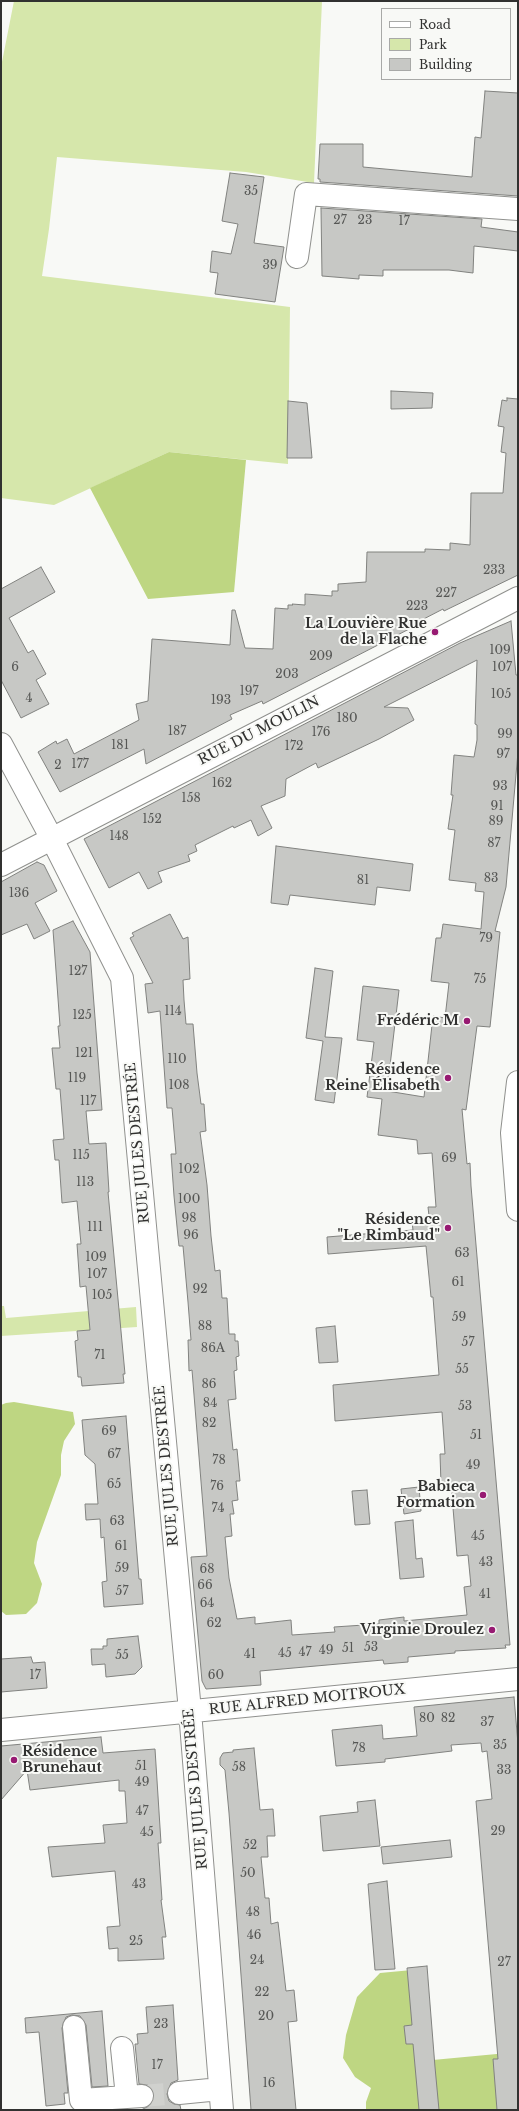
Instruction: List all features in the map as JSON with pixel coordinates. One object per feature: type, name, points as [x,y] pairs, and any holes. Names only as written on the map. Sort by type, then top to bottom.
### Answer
[{"type":"street","points":[[297,257],[306,194],[518,209]]},
{"type":"street","name":"RUE DU MOULIN","points":[[1,865],[518,598]]},
{"type":"street","name":"RUE JULES DESTRÉE","points":[[1,744],[52,839],[122,978],[190,1711],[221,2100]]},
{"type":"street","points":[[518,1082],[512,1132],[518,1210]]},
{"type":"street","name":"RUE ALFRED MOITROUX","points":[[1,1730],[518,1680]]},
{"type":"street","points":[[74,2026],[81,2100],[134,2096],[122,2048]]},
{"type":"street","points":[[179,2093],[221,2100]]},
{"type":"green space","points":[[14,1],[322,1],[314,183],[246,172],[57,157],[42,276],[290,307],[288,464],[169,452],[54,505],[1,498],[1,67]]},
{"type":"green space","points":[[169,452],[246,460],[234,592],[148,599],[90,488]]},
{"type":"green space","points":[[1,1306],[4,1306],[6,1318],[136,1307],[137,1327],[1,1336]]},
{"type":"green space","points":[[14,1402],[73,1412],[75,1424],[64,1441],[61,1455],[61,1475],[37,1542],[34,1563],[42,1584],[37,1603],[26,1614],[6,1615],[1,1611],[1,1405]]},
{"type":"green space","points":[[412,1970],[422,2061],[518,2052],[518,2110],[366,2110],[366,2102],[371,2088],[355,2077],[343,2058],[346,2035],[357,1997],[380,1973]]},
{"type":"building","points":[[485,91],[518,93],[518,196],[320,182],[320,179],[318,179],[320,144],[363,144],[363,167],[472,177],[475,137],[481,138]]},
{"type":"building","points":[[230,173],[264,177],[254,243],[284,247],[275,302],[215,294],[218,273],[210,272],[212,251],[231,254],[238,224],[222,221]]},
{"type":"building","points":[[321,208],[482,219],[481,227],[518,232],[518,251],[474,246],[473,273],[449,270],[383,270],[383,276],[359,275],[359,279],[322,276]]},
{"type":"building","points":[[391,391],[433,393],[432,408],[391,409]]},
{"type":"building","points":[[507,398],[518,399],[518,575],[444,611],[443,609],[414,624],[415,626],[263,704],[262,701],[230,715],[232,719],[146,764],[144,749],[60,792],[38,752],[56,741],[57,744],[67,739],[74,754],[139,720],[136,704],[148,701],[152,639],[230,645],[232,610],[235,610],[245,648],[273,649],[275,608],[288,609],[288,605],[293,605],[292,604],[305,605],[305,594],[332,596],[332,591],[338,591],[338,584],[366,582],[367,552],[425,552],[425,549],[450,550],[450,543],[470,545],[471,493],[503,493],[506,453],[501,452],[504,427],[498,426],[502,400],[507,401]]},
{"type":"building","points":[[288,401],[307,403],[312,458],[287,458]]},
{"type":"building","points":[[41,567],[55,592],[9,618],[28,653],[33,650],[46,674],[36,680],[49,704],[21,718],[1,680],[1,589]]},
{"type":"building","points":[[511,621],[516,675],[518,675],[518,752],[506,887],[495,931],[500,932],[490,1027],[477,1026],[466,1110],[462,1109],[467,1164],[470,1163],[510,1645],[505,1645],[506,1648],[455,1651],[455,1653],[408,1657],[408,1662],[384,1664],[383,1660],[260,1671],[261,1685],[206,1689],[202,1681],[191,1557],[207,1556],[192,1370],[189,1371],[188,1340],[191,1340],[183,1246],[179,1246],[174,1196],[171,1154],[176,1154],[172,1108],[167,1108],[160,1011],[148,1013],[145,984],[153,983],[130,938],[134,936],[132,933],[170,914],[183,939],[188,937],[190,979],[183,980],[184,1000],[186,1024],[193,1024],[201,1104],[204,1104],[206,1131],[200,1132],[207,1185],[215,1271],[220,1270],[222,1298],[227,1298],[229,1334],[235,1334],[235,1341],[238,1341],[239,1356],[236,1357],[237,1370],[234,1371],[236,1399],[228,1400],[233,1450],[237,1449],[240,1481],[236,1481],[238,1500],[232,1501],[234,1514],[230,1514],[232,1536],[225,1537],[229,1578],[237,1619],[255,1617],[255,1624],[291,1620],[292,1635],[335,1632],[334,1627],[379,1624],[379,1620],[404,1617],[404,1621],[467,1615],[464,1587],[471,1586],[468,1555],[457,1556],[451,1484],[441,1484],[440,1454],[445,1454],[442,1412],[335,1421],[333,1385],[439,1375],[433,1297],[431,1297],[426,1246],[328,1254],[327,1237],[413,1230],[412,1222],[416,1221],[416,1218],[429,1216],[428,1207],[436,1207],[432,1153],[418,1154],[417,1140],[378,1135],[382,1099],[367,1097],[374,1042],[357,1040],[363,986],[399,990],[387,1091],[424,1097],[433,1016],[445,1018],[449,983],[431,981],[436,938],[441,938],[443,924],[481,929],[484,892],[475,891],[476,883],[449,880],[455,830],[448,829],[453,795],[451,795],[454,755],[474,757],[477,740],[477,725],[475,724],[477,660],[384,707],[408,708],[414,720],[379,739],[318,768],[316,763],[286,779],[285,796],[261,806],[272,828],[258,836],[251,820],[234,828],[233,826],[195,845],[197,851],[188,855],[190,861],[158,872],[162,882],[148,889],[139,872],[109,888],[84,839],[460,643]]},
{"type":"building","points":[[276,846],[413,864],[410,891],[377,887],[375,905],[290,895],[288,905],[271,903]]},
{"type":"building","points":[[37,862],[44,865],[57,891],[35,903],[50,931],[34,939],[27,924],[1,935],[1,882]]},
{"type":"building","points":[[73,921],[90,952],[102,1110],[86,1111],[89,1144],[106,1143],[108,1192],[125,1374],[123,1374],[124,1383],[82,1386],[81,1377],[78,1377],[75,1341],[78,1340],[77,1331],[90,1330],[86,1286],[80,1287],[77,1244],[81,1244],[77,1201],[62,1203],[59,1160],[55,1160],[53,1140],[64,1139],[60,1089],[56,1089],[52,1048],[60,1048],[58,1026],[60,1026],[53,930]]},
{"type":"building","points":[[315,968],[333,971],[325,1037],[342,1038],[334,1103],[315,1100],[323,1041],[306,1038]]},
{"type":"building","points":[[335,1326],[338,1362],[319,1363],[316,1328]]},
{"type":"building","points":[[126,1416],[139,1579],[141,1579],[143,1604],[104,1607],[102,1582],[107,1581],[104,1537],[101,1538],[100,1519],[86,1520],[85,1504],[98,1504],[95,1464],[85,1455],[82,1420]]},
{"type":"building","points":[[419,1487],[421,1511],[404,1514],[401,1489]]},
{"type":"building","points":[[367,1490],[370,1524],[355,1525],[352,1491]]},
{"type":"building","points":[[413,1520],[416,1559],[422,1558],[424,1577],[400,1579],[395,1522]]},
{"type":"building","points":[[138,1636],[142,1667],[135,1674],[106,1677],[105,1664],[92,1665],[91,1649],[103,1649],[103,1646],[107,1646],[107,1639]]},
{"type":"building","points":[[31,1657],[33,1663],[45,1662],[47,1688],[1,1692],[1,1659]]},
{"type":"building","points":[[514,1697],[518,1744],[518,2110],[497,2110],[493,2059],[498,2059],[476,1801],[492,1799],[487,1751],[482,1752],[481,1743],[451,1745],[452,1751],[385,1759],[385,1762],[336,1766],[332,1730],[382,1725],[383,1739],[417,1736],[414,1707]]},
{"type":"building","points":[[101,1737],[103,1753],[155,1749],[161,1843],[158,1843],[161,1900],[166,1937],[162,1937],[164,1959],[118,1961],[118,1948],[109,1949],[107,1927],[120,1926],[115,1871],[52,1877],[48,1847],[105,1843],[103,1825],[127,1823],[125,1791],[119,1791],[119,1780],[30,1790],[27,1770],[1,1800],[1,1746]]},
{"type":"building","points":[[254,1748],[260,1810],[273,1809],[275,1836],[267,1836],[268,1857],[261,1857],[265,1898],[269,1898],[271,1924],[278,1922],[286,1991],[294,1990],[297,2021],[288,2022],[296,2110],[251,2110],[229,1813],[225,1770],[220,1765],[220,1758],[223,1753],[233,1752],[233,1750]]},
{"type":"building","points":[[375,1800],[380,1846],[323,1851],[320,1816],[358,1812],[357,1802]]},
{"type":"building","points":[[450,1840],[452,1857],[383,1864],[381,1847]]},
{"type":"building","points":[[387,1881],[395,1969],[375,1970],[368,1884]]},
{"type":"building","points":[[427,1966],[439,2110],[419,2110],[413,2044],[406,2044],[404,2026],[412,2025],[407,1968]]},
{"type":"building","points":[[173,2005],[178,2080],[171,2083],[167,2094],[169,2101],[180,2105],[181,2110],[141,2110],[149,2106],[153,2101],[154,2096],[153,2089],[148,2085],[139,2084],[135,2044],[138,2044],[137,2034],[148,2033],[146,2007]]},
{"type":"building","points":[[102,2011],[108,2086],[92,2087],[86,2025],[80,2016],[72,2015],[66,2017],[62,2028],[68,2093],[64,2093],[65,2104],[46,2106],[39,2032],[26,2033],[25,2018]]},
{"type":"tunnel","points":[[142,2096],[179,2093]]},
{"type":"place","name":"La Louvière Rue de la Flache","points":[[435,632]]},
{"type":"place","name":"Frédéric M","points":[[467,1021]]},
{"type":"place","name":"Résidence Reine Élisabeth","points":[[448,1078]]},
{"type":"place","name":"Résidence \"Le Rimbaud\"","points":[[448,1228]]},
{"type":"place","name":"Babieca Formation","points":[[483,1495]]},
{"type":"place","name":"Virginie Droulez","points":[[492,1630]]},
{"type":"place","name":"Résidence Brunehaut","points":[[14,1760]]}]
